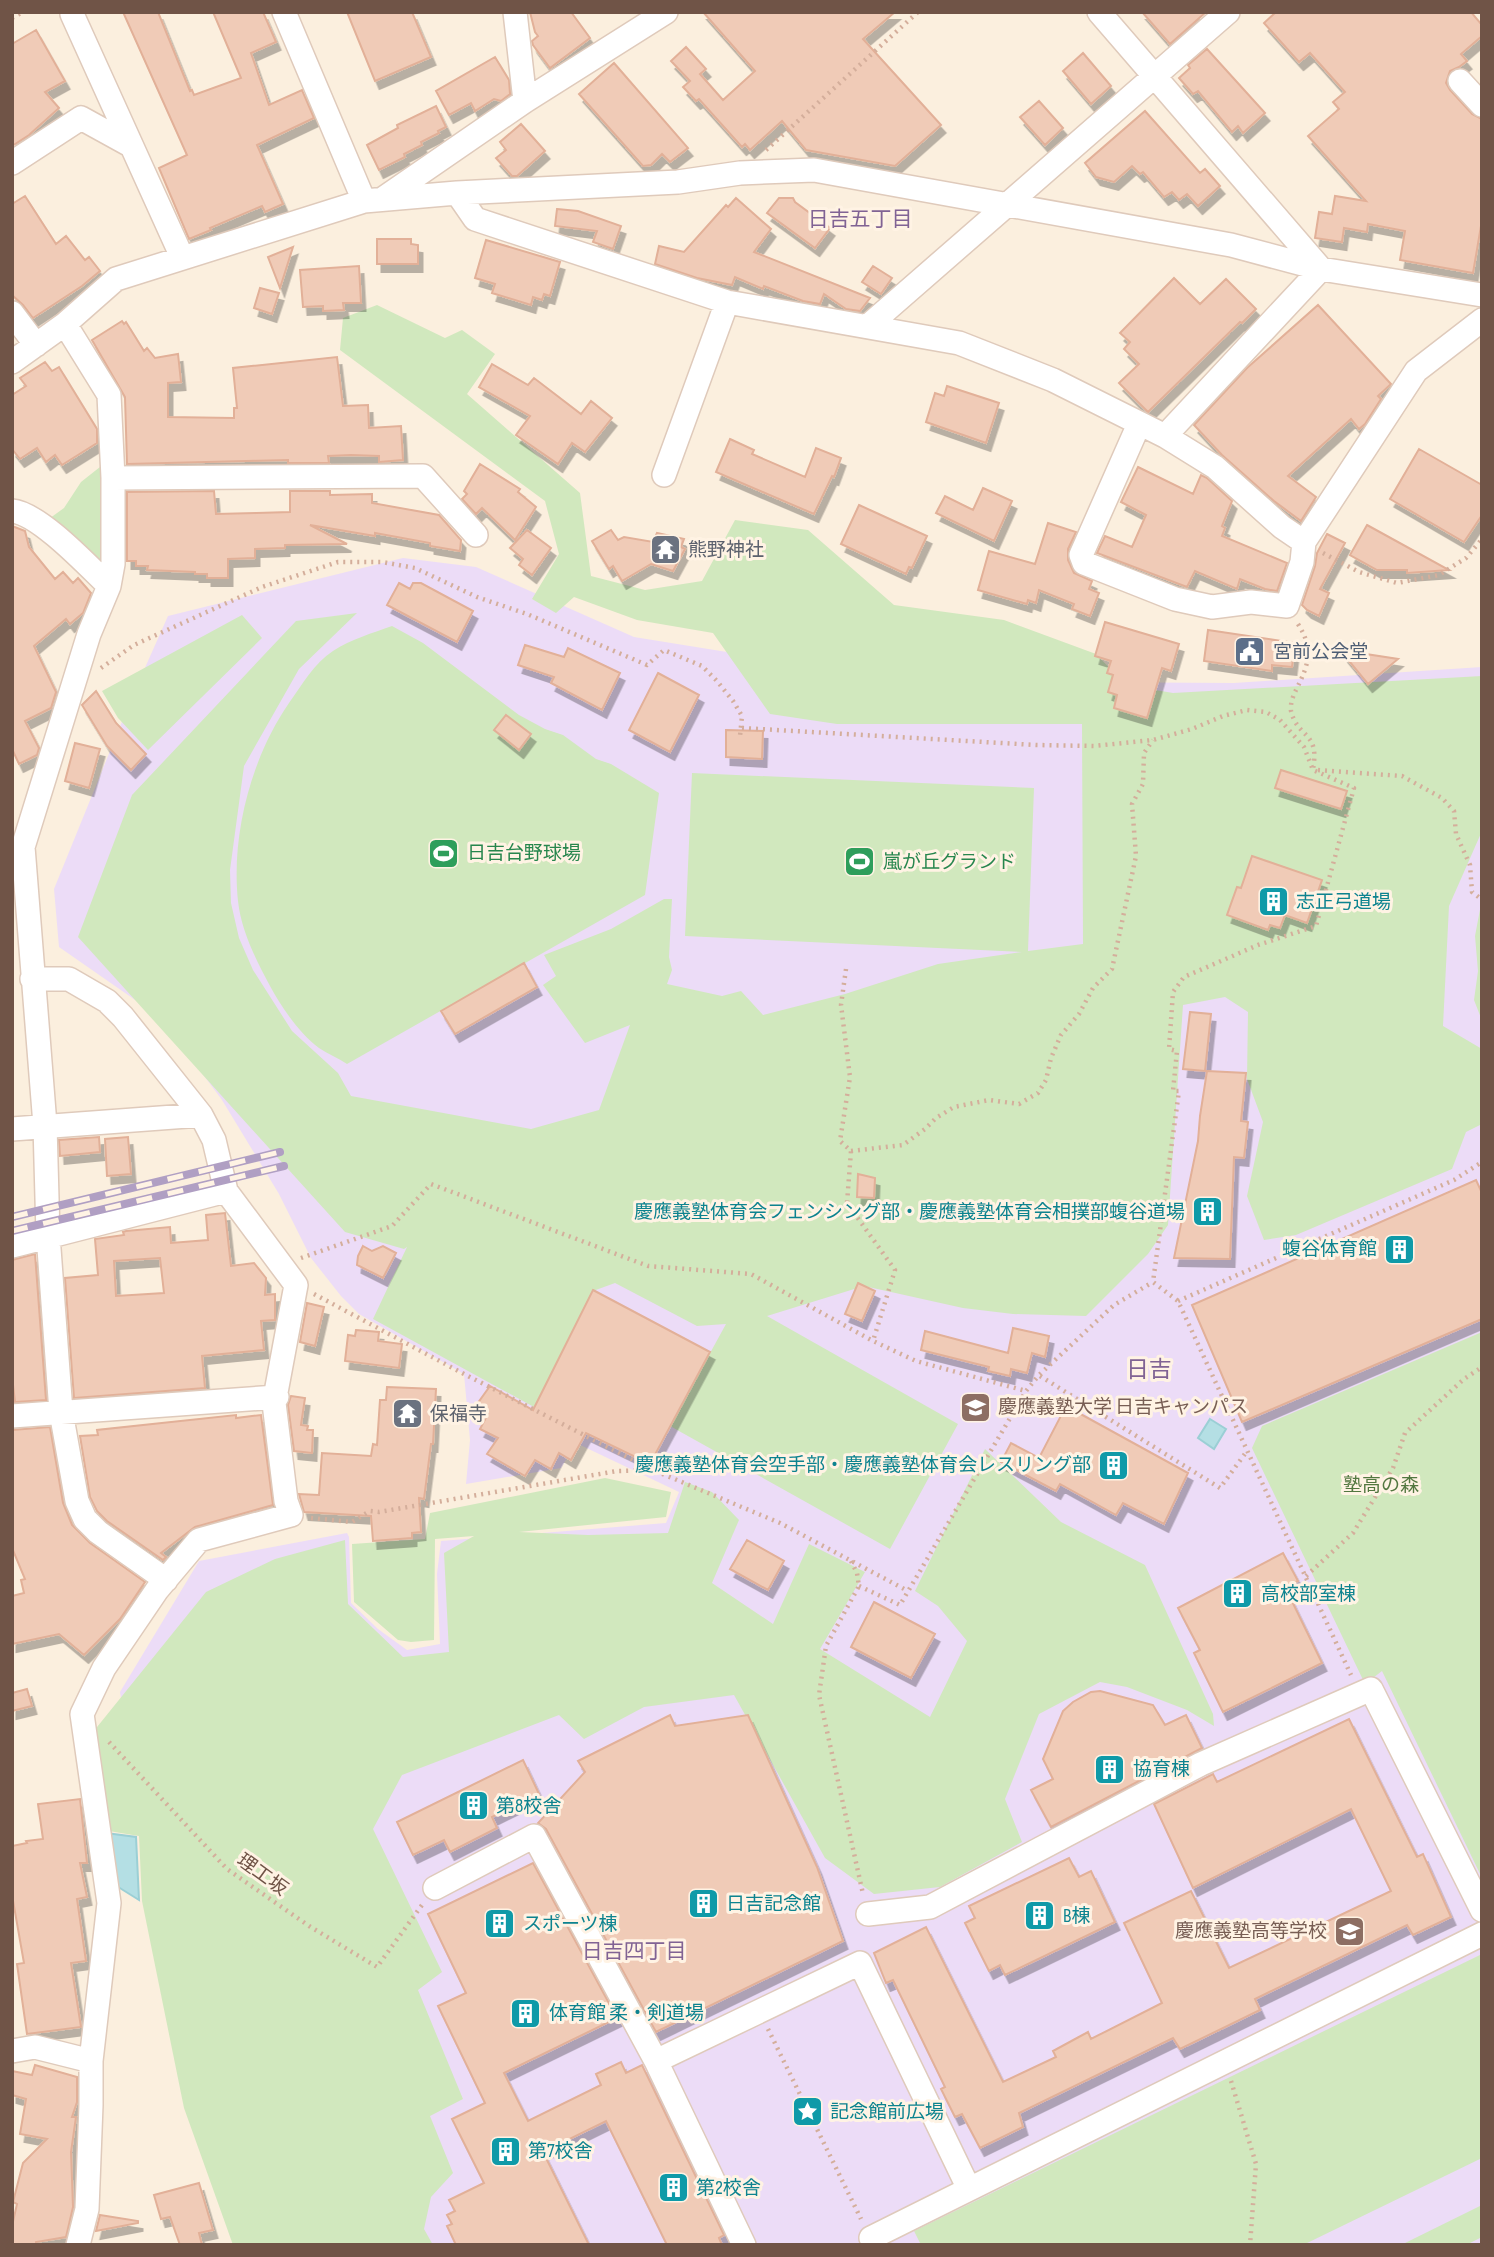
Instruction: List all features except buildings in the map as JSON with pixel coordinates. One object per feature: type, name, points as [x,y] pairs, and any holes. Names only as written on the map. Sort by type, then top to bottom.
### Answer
[{"type":"street","points":[[285,12],[372,200]]},
{"type":"street","points":[[515,12],[525,101]]},
{"type":"street","points":[[372,200],[666,12]]},
{"type":"street","points":[[1098,12],[1321,269]]},
{"type":"street","points":[[868,326],[1228,12]]},
{"type":"street","points":[[72,14],[182,257]]},
{"type":"street","points":[[1460,81],[1482,105]]},
{"type":"street","points":[[12,163],[80,118],[130,145]]},
{"type":"street","points":[[12,362],[65,324],[116,279],[372,200],[678,182],[740,173],[814,170],[1231,246],[1321,269],[1482,295]]},
{"type":"street","points":[[457,193],[475,219],[727,302],[959,343],[1053,380],[1165,436],[1215,467],[1282,527],[1304,542]]},
{"type":"street","points":[[1165,436],[1321,269]]},
{"type":"street","points":[[664,475],[727,302]]},
{"type":"street","points":[[12,313],[36,345]]},
{"type":"street","points":[[1139,424],[1082,555],[1084,563],[1175,599],[1212,607],[1251,602],[1287,606],[1302,562],[1304,542],[1416,372],[1482,320]]},
{"type":"street","points":[[65,324],[109,395],[113,564],[109,586],[89,634],[18,847],[45,1125],[48,1236],[61,1412],[77,1501],[85,1518],[98,1532],[166,1580]]},
{"type":"street","points":[[113,478],[423,476],[476,535]]},
{"type":"street","points":[[12,511],[19,511],[50,531],[109,586]]},
{"type":"street","points":[[32,979],[69,979],[107,1001],[123,1017],[201,1115],[214,1140],[226,1191],[296,1285],[274,1403],[286,1501],[291,1515],[199,1540],[166,1580],[104,1668],[82,1714],[110,1903],[91,2061],[92,2105],[86,2209],[78,2245]]},
{"type":"street","points":[[12,1129],[201,1115]]},
{"type":"street","points":[[12,1246],[226,1191]]},
{"type":"street","points":[[12,1416],[276,1397]]},
{"type":"street","points":[[868,1914],[930,1907],[1201,1764],[1371,1689],[1482,1910]]},
{"type":"street","points":[[435,1888],[534,1836],[656,2062],[744,2245]]},
{"type":"street","points":[[867,2243],[969,2189],[1482,1934]]},
{"type":"street","points":[[656,2062],[860,1963],[969,2189]]},
{"type":"street","points":[[12,2051],[36,2047],[91,2061]]},
{"type":"path","points":[[12,18],[23,12]]},
{"type":"path","points":[[740,173],[919,12]]},
{"type":"path","points":[[1304,542],[1359,572],[1397,583],[1447,571],[1466,558],[1482,538]]},
{"type":"path","points":[[72,689],[134,645],[262,587],[338,562],[382,562],[415,568],[477,597],[527,614],[647,665],[664,650],[702,666],[733,701],[741,716],[740,736]]},
{"type":"path","points":[[1287,606],[1307,638],[1308,661],[1293,696],[1291,710],[1303,732],[1313,743],[1316,755],[1313,770]]},
{"type":"path","points":[[742,729],[1094,746],[1153,740],[1247,710],[1266,712],[1280,720],[1304,747],[1313,770],[1354,788],[1317,926],[1258,945],[1199,970],[1184,977],[1173,992],[1169,1049],[1177,1051],[1174,1091],[1178,1091],[1153,1282]]},
{"type":"path","points":[[846,970],[841,1005],[850,1077],[840,1141],[851,1151],[903,1145],[954,1107],[989,1100],[1019,1104],[1038,1093],[1046,1080],[1051,1058],[1061,1035],[1079,1014],[1093,988],[1112,969],[1136,856],[1132,804],[1143,784],[1144,753],[1153,740]]},
{"type":"path","points":[[1313,770],[1402,776],[1441,798],[1454,811],[1456,834],[1470,865],[1472,892],[1482,899]]},
{"type":"path","points":[[851,1151],[847,1203],[895,1270],[873,1341]]},
{"type":"path","points":[[1178,1301],[1454,1180],[1482,1162]]},
{"type":"path","points":[[280,1265],[392,1226],[431,1184],[648,1265],[751,1274],[873,1341],[916,1361],[1026,1391]]},
{"type":"path","points":[[1153,1282],[1178,1301],[1360,1695]]},
{"type":"path","points":[[859,1586],[900,1605],[1026,1391],[1114,1305],[1153,1282]]},
{"type":"path","points":[[296,1285],[464,1374],[653,1469],[780,1523],[908,1591]]},
{"type":"path","points":[[1306,1576],[1353,1533],[1393,1468],[1405,1433],[1464,1379],[1482,1367]]},
{"type":"path","points":[[1039,1376],[1220,1488],[1247,1451]]},
{"type":"path","points":[[291,1515],[352,1522],[370,1511],[379,1512],[617,1472],[653,1469]]},
{"type":"path","points":[[850,1560],[857,1573],[859,1586],[826,1646],[819,1695],[868,1914]]},
{"type":"path","name":"理工坂","points":[[82,1714],[227,1869],[309,1926],[376,1966],[435,1888]]},
{"type":"path","points":[[760,2011],[867,2243]]},
{"type":"path","points":[[1225,2062],[1256,2164],[1250,2245]]},
{"type":"shaded area","name":"慶應義塾大学 日吉キャンパス","points":[[403,558],[476,567],[634,637],[908,681],[1234,683],[1482,667],[1482,2245],[242,2245],[148,1867],[120,1692],[199,1561],[347,1533],[351,1603],[378,1629],[407,1650],[440,1644],[437,1574],[441,1541],[666,1523],[679,1492],[576,1443],[561,1468],[466,1484],[470,1440],[464,1374],[359,1314],[341,1296],[311,1258],[279,1194],[222,1100],[161,1018],[59,947],[54,889],[168,616]]},
{"type":"green space","points":[[377,305],[445,338],[462,330],[495,354],[467,394],[580,493],[591,576],[645,590],[702,581],[735,520],[808,530],[894,605],[1004,620],[1096,654],[1126,685],[1173,693],[1482,676],[1482,831],[1449,906],[1443,1026],[1482,1049],[1482,1124],[1466,1132],[1452,1169],[1296,1235],[1264,1240],[1247,1196],[1263,1122],[1247,1079],[1248,1012],[1225,997],[1183,1005],[1168,1225],[1148,1254],[1086,1316],[1013,1314],[963,1308],[864,1286],[767,1316],[958,1424],[890,1549],[670,1426],[726,1324],[697,1326],[615,1283],[593,1291],[534,1407],[373,1319],[407,1247],[404,1249],[345,1232],[78,937],[132,795],[296,621],[357,613],[299,669],[244,766],[230,870],[231,903],[239,938],[253,970],[292,1031],[338,1073],[351,1096],[531,1129],[599,1110],[630,1025],[585,1043],[543,985],[556,976],[544,955],[611,929],[664,899],[672,899],[669,957],[672,970],[667,984],[722,996],[741,991],[763,1015],[845,994],[938,964],[1022,952],[685,936],[692,773],[1034,788],[1028,951],[1083,944],[1082,724],[837,724],[770,714],[713,633],[637,620],[574,597],[556,613],[532,599],[559,554],[545,501],[340,350],[343,318]]},
{"type":"green space","points":[[105,463],[108,558],[94,565],[46,521],[64,508],[81,482]]},
{"type":"green space","points":[[242,615],[262,638],[148,750],[118,718],[102,691]]},
{"type":"green space","name":"日吉台野球場","points":[[392,626],[423,643],[519,715],[563,735],[596,759],[611,764],[659,793],[645,895],[347,1064],[319,1048],[298,1028],[265,976],[242,923],[238,901],[238,850],[241,824],[254,772],[289,703],[326,656],[347,643]]},
{"type":"green space","points":[[1482,899],[1481,1018],[1474,1000],[1478,971],[1475,936]]},
{"type":"green space","name":"塾高の森","points":[[1482,1332],[1482,1878],[1382,1671],[1365,1684],[1252,1448],[1262,1426]]},
{"type":"green space","points":[[985,1449],[1061,1522],[1145,1565],[1213,1714],[1214,1726],[1187,1710],[1127,1687],[1100,1682],[1039,1714],[1005,1799],[1022,1842],[940,1887],[874,1894],[825,1858],[734,1695],[644,1707],[584,1739],[559,1715],[402,1775],[373,1829],[442,1972],[418,1990],[463,2099],[430,2116],[453,2173],[431,2197],[424,2229],[433,2245],[233,2245],[184,2108],[142,1901],[139,1836],[109,1831],[93,1732],[206,1592],[275,1559],[345,1540],[348,1604],[403,1657],[449,1652],[444,1553],[474,1536],[435,1539],[434,1640],[411,1642],[398,1640],[354,1602],[352,1544],[425,1539],[430,1513],[605,1478],[671,1492],[666,1517],[519,1532],[588,1535],[668,1533],[685,1482],[712,1492],[739,1520],[712,1583],[773,1624],[809,1544],[865,1572],[820,1649],[930,1717],[967,1641],[938,1606],[915,1591]]},
{"type":"green space","points":[[1482,1954],[1482,2158],[1303,2245],[921,2245],[914,2231]]},
{"type":"green space","points":[[1482,2205],[1482,2237],[1466,2245],[1401,2245]]},
{"type":"water","points":[[1210,1419],[1226,1429],[1214,1449],[1198,1438]]},
{"type":"water","points":[[106,1833],[136,1837],[139,1900],[115,1885]]},
{"type":"railway","points":[[12,1217],[280,1152]]},
{"type":"railway","points":[[12,1231],[284,1166]]},
{"type":"place","name":"熊野神社","points":[[665,550]]},
{"type":"place","name":"宮前公会堂","points":[[1250,652]]},
{"type":"place","name":"日吉台野球場","points":[[444,853]]},
{"type":"place","name":"嵐が丘グランド","points":[[860,862]]},
{"type":"place","name":"志正弓道場","points":[[1273,902]]},
{"type":"place","name":"慶應義塾体育会フェンシング部・慶應義塾体育会相撲部蝮谷道場","points":[[1208,1212]]},
{"type":"place","name":"蝮谷体育館","points":[[1400,1249]]},
{"type":"place","name":"慶應義塾大学 日吉キャンパス","points":[[975,1407]]},
{"type":"place","name":"保福寺","points":[[407,1414]]},
{"type":"place","name":"慶應義塾体育会空手部・慶應義塾体育会レスリング部","points":[[1114,1465]]},
{"type":"place","name":"高校部室棟","points":[[1238,1594]]},
{"type":"place","name":"協育棟","points":[[1110,1769]]},
{"type":"place","name":"第8校舎","points":[[473,1806]]},
{"type":"place","name":"日吉記念館","points":[[703,1904]]},
{"type":"place","name":"B棟","points":[[1040,1916]]},
{"type":"place","name":"スポーツ棟","points":[[500,1924]]},
{"type":"place","name":"慶應義塾高等学校","points":[[1350,1931]]},
{"type":"place","name":"体育館 柔・剣道場","points":[[526,2013]]},
{"type":"place","name":"記念館前広場","points":[[807,2112]]},
{"type":"place","name":"第7校舎","points":[[505,2151]]},
{"type":"place","name":"第2校舎","points":[[673,2188]]},
{"type":"district","name":"日吉五丁目","points":[[860,219]]},
{"type":"district","name":"日吉","points":[[1149,1370]]},
{"type":"district","name":"日吉四丁目","points":[[634,1951]]}]
